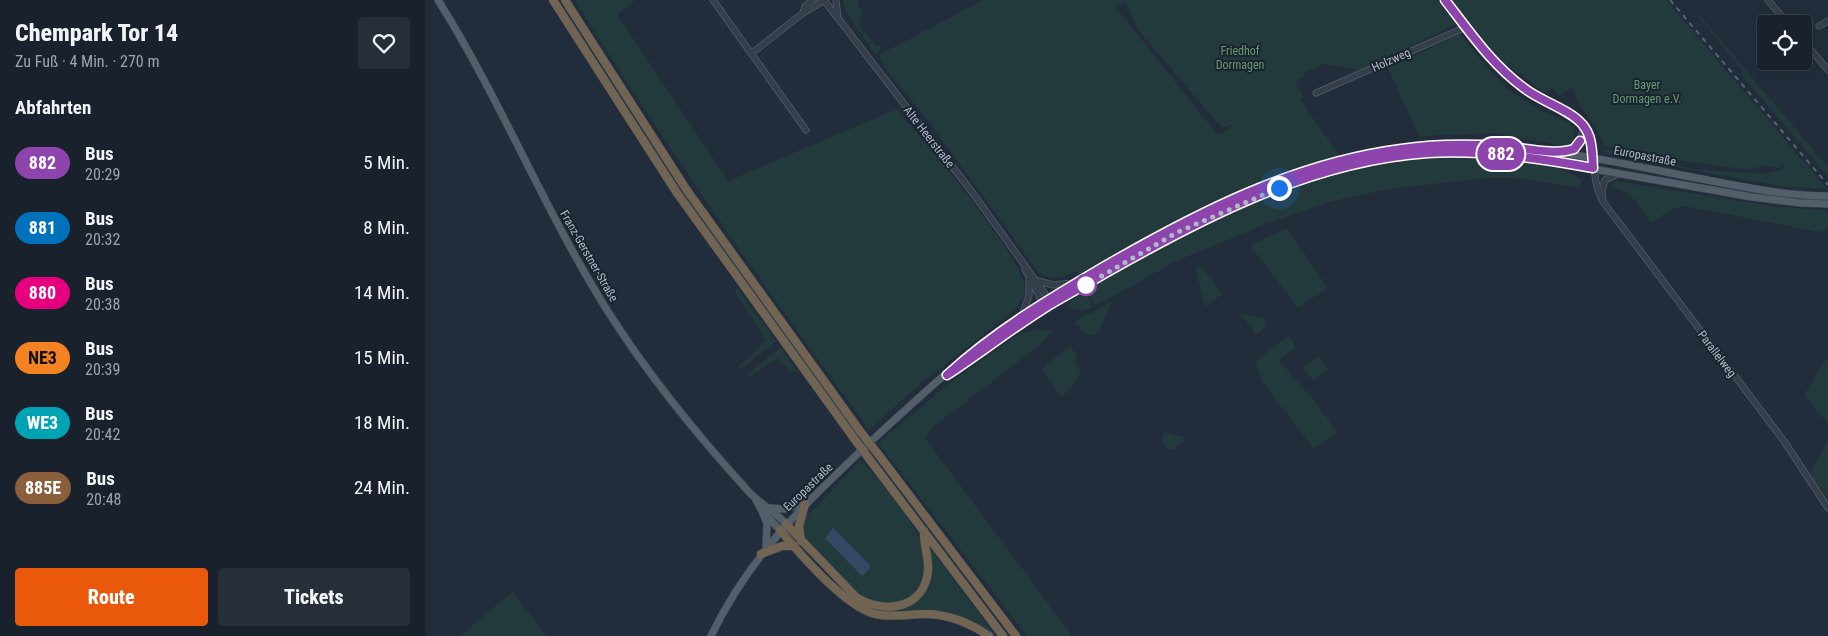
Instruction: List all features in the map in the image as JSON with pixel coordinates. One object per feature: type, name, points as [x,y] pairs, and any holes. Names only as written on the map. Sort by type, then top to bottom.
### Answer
[{"type":"highway","points":[[553,0],[677,193],[853,437],[1003,636]]},
{"type":"highway","points":[[565,0],[681,181],[795,342],[1016,636]]},
{"type":"highway","points":[[798,544],[799,526],[805,504]]},
{"type":"highway","points":[[786,524],[798,544],[851,603],[864,611],[888,616],[939,615],[965,622],[989,636]]},
{"type":"highway","points":[[780,530],[856,597],[866,604],[889,608],[897,607],[914,598],[925,582],[929,562],[923,541],[924,531]]},
{"type":"highway","points":[[763,551],[798,544]]},
{"type":"main road","name":"Franz-Gerstner-Straße","points":[[438,0],[498,105],[543,197],[582,270],[621,331],[686,420],[756,500],[786,524]]},
{"type":"main road","name":"Europastraße","points":[[947,375],[1076,282],[1163,233],[1211,209],[1289,176],[1373,153],[1426,146],[1501,146],[1559,152],[1752,188],[1801,195],[1828,196]]},
{"type":"main road","name":"Europastraße","points":[[711,636],[739,585],[780,530],[900,415],[973,352],[1021,317],[1178,232],[1292,183],[1349,166],[1401,156],[1476,152],[1508,154],[1752,197],[1828,204]]},
{"type":"main road","points":[[763,551],[767,523],[766,509],[784,509],[805,504]]},
{"type":"main road","name":"Franz-Gerstner-Straße","points":[[766,509],[780,530]]},
{"type":"street","points":[[713,0],[805,130]]},
{"type":"street","points":[[752,53],[813,0]]},
{"type":"street","points":[[805,6],[824,0]]},
{"type":"street","name":"Alte Heerstraße","points":[[824,0],[995,223],[1019,258],[1038,280],[1047,303]]},
{"type":"street","points":[[836,0],[838,16]]},
{"type":"street","points":[[1445,0],[1492,59],[1512,80],[1535,97],[1573,117],[1584,126],[1577,146],[1569,151],[1559,152]]},
{"type":"street","points":[[1768,0],[1780,15]]},
{"type":"street","points":[[1819,26],[1828,21]]},
{"type":"street","name":"Holzweg","points":[[1316,93],[1466,27]]},
{"type":"street","points":[[1812,51],[1828,70]]},
{"type":"street","name":"Parallelweg","points":[[1584,126],[1590,138],[1595,187],[1604,203],[1784,442],[1828,508]]},
{"type":"street","points":[[1604,203],[1602,191],[1605,180],[1620,173]]},
{"type":"street","name":"Alte Heerstraße","points":[[1019,258],[1029,277],[1047,303]]},
{"type":"street","points":[[1021,317],[1028,301],[1029,277]]},
{"type":"street","points":[[1038,280],[1053,285],[1076,282]]},
{"type":"green space","points":[[575,0],[635,0],[618,15],[728,181],[897,109],[972,200],[992,228],[1022,277],[1027,295],[1024,296],[1015,310],[920,384],[869,430],[718,218],[645,110]]},
{"type":"green space","points":[[843,0],[858,0],[858,7],[862,10],[860,27],[876,46],[882,47],[876,55],[844,9]]},
{"type":"green space","name":"Friedhof Dormagen","points":[[984,0],[1437,0],[1456,24],[1361,70],[1323,64],[1304,73],[1305,76],[1295,82],[1304,97],[1300,99],[1349,170],[1416,160],[1461,158],[1506,160],[1564,170],[1582,181],[1578,187],[1515,178],[1489,178],[1395,188],[1328,202],[1269,223],[1176,261],[1095,306],[1077,271],[1066,276],[1051,278],[1036,269],[927,119],[885,68],[879,55]],"holes":[[[1125,1],[1139,31],[1222,128],[1237,123],[1218,135],[1116,8]]]},
{"type":"green space","name":"Bayer Dormagen e.V.","points":[[1451,0],[1666,0],[1827,189],[1778,186],[1608,154],[1601,148],[1694,169],[1765,174],[1781,170],[1786,162],[1778,168],[1761,166],[1750,170],[1682,161],[1604,146],[1597,130],[1575,95],[1573,86],[1560,96],[1553,88],[1546,93],[1506,64],[1504,65]]},
{"type":"green space","points":[[1699,15],[1828,167],[1828,176],[1741,74],[1743,71]]},
{"type":"green space","points":[[1460,34],[1492,73],[1508,89],[1540,110],[1570,123],[1575,131],[1573,143],[1562,146],[1495,133],[1419,136],[1388,68]]},
{"type":"green space","points":[[1615,181],[1778,207],[1828,210],[1828,229],[1819,232],[1684,206],[1670,210],[1651,223],[1635,200],[1625,192],[1611,187]]},
{"type":"green space","points":[[1287,228],[1328,288],[1298,308],[1250,245]]},
{"type":"green space","points":[[1200,265],[1222,294],[1205,307],[1196,270]]},
{"type":"green space","points":[[736,287],[776,341],[740,370],[738,367],[766,340],[736,293]]},
{"type":"green space","points":[[1086,292],[1093,307],[1081,311],[1067,306],[1074,298]]},
{"type":"green space","points":[[1112,301],[1102,325],[1094,335],[1085,333],[1075,322]]},
{"type":"green space","points":[[1241,314],[1265,319],[1265,327],[1256,335]]},
{"type":"green space","points":[[1033,330],[1052,331],[1038,346],[933,427],[925,438],[1072,636],[1027,636],[878,443],[956,378],[1019,334]]},
{"type":"green space","points":[[1288,336],[1296,347],[1279,361],[1314,400],[1337,432],[1314,449],[1263,383],[1255,362]]},
{"type":"green space","points":[[781,347],[798,373],[790,370],[778,358],[750,376],[748,374]]},
{"type":"green space","points":[[1070,347],[1076,353],[1076,364],[1081,373],[1062,398],[1043,371],[1045,365]]},
{"type":"green space","points":[[1319,356],[1329,369],[1313,381],[1303,367]]},
{"type":"green space","points":[[1828,356],[1828,424],[1804,395]]},
{"type":"green space","points":[[1163,432],[1186,438],[1172,450],[1168,449],[1162,443]]},
{"type":"green space","points":[[1828,440],[1828,499],[1810,474]]},
{"type":"green space","points":[[861,460],[904,512],[917,534],[923,554],[924,573],[918,589],[912,596],[904,600],[885,605],[876,604],[866,599],[846,583],[818,554],[804,536],[803,523],[806,517]]},
{"type":"green space","points":[[928,545],[996,636],[965,619],[869,610],[898,610],[923,592]]},
{"type":"green space","points":[[512,592],[547,636],[460,636]]},
{"type":"water","points":[[833,528],[870,565],[870,568],[862,576],[825,538]]},
{"type":"railway","points":[[1670,0],[1828,185]]},
{"type":"bus line","name":"882","points":[[1445,0],[1492,59],[1512,80],[1535,97],[1573,117],[1582,124],[1590,138],[1593,168],[1508,154],[1455,152],[1374,160],[1292,183],[1253,198],[1178,232],[1046,307],[947,375],[994,336],[1038,305],[1076,282],[1176,226],[1251,191],[1289,176],[1348,159],[1401,149],[1426,146],[1475,145],[1559,152],[1574,149],[1580,141]]},
{"type":"route","points":[[1086,285],[1178,232],[1279,188]]}]
